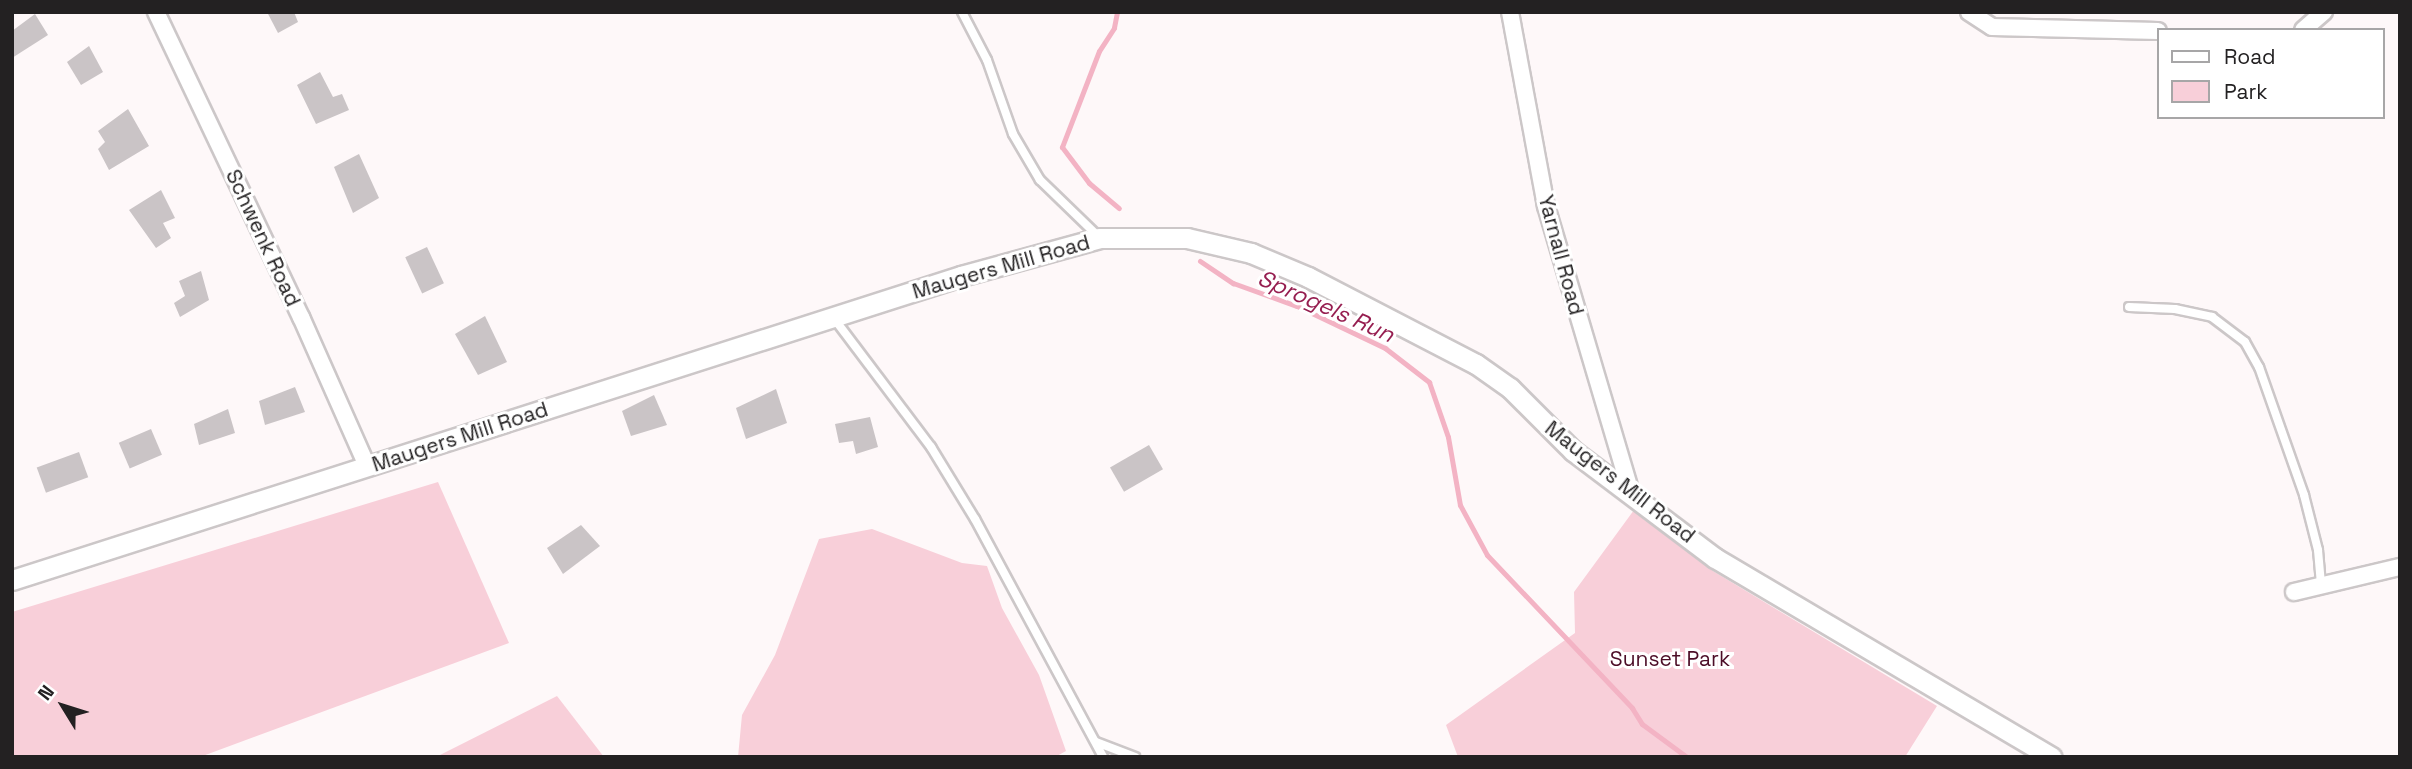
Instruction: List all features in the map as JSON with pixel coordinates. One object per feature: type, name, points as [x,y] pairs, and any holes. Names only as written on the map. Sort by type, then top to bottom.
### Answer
[{"type":"street","name":"Schwenk Road","points":[[156,12],[301,317],[367,466]]},
{"type":"street","name":"Yarnall Road","points":[[1510,12],[1546,206],[1631,493]]},
{"type":"street","points":[[1969,12],[1992,27],[2156,31]]},
{"type":"street","points":[[2305,28],[2324,12]]},
{"type":"street","name":"Maugers Mill Road","points":[[12,580],[961,276],[1100,238],[1187,238],[1251,253],[1308,277],[1476,364],[1510,388],[1573,450],[1714,558],[2051,757]]},
{"type":"street","points":[[2294,592],[2400,567]]},
{"type":"lane","points":[[962,12],[987,60],[1013,134],[1040,180],[1100,238]]},
{"type":"lane","points":[[2129,307],[2175,309],[2213,317],[2245,342],[2259,367],[2304,495],[2318,551],[2321,586]]},
{"type":"lane","points":[[833,317],[931,447],[975,519],[1104,757]]},
{"type":"lane","points":[[1096,742],[1135,757]]},
{"type":"green space","points":[[438,482],[509,643],[200,757],[12,757],[12,612]]},
{"type":"green space","name":"Sunset Park","points":[[1634,510],[1713,571],[1937,706],[1905,757],[1458,757],[1446,725],[1575,633],[1574,592]]},
{"type":"green space","points":[[872,529],[962,563],[987,566],[1002,608],[1039,675],[1066,751],[1055,757],[738,757],[742,715],[775,655],[819,539]]},
{"type":"green space","points":[[557,696],[604,757],[436,757]]},
{"type":"building","points":[[267,12],[294,12],[298,22],[278,33]]},
{"type":"building","points":[[35,14],[48,35],[12,58],[12,31]]},
{"type":"building","points":[[89,46],[103,72],[81,85],[67,62]]},
{"type":"building","points":[[320,72],[333,97],[342,94],[349,110],[316,124],[297,85]]},
{"type":"building","points":[[128,109],[149,146],[109,170],[98,149],[105,142],[98,131]]},
{"type":"building","points":[[359,154],[379,198],[353,213],[334,167]]},
{"type":"building","points":[[161,190],[175,218],[163,223],[171,238],[156,248],[129,210]]},
{"type":"building","points":[[427,247],[444,283],[422,293],[405,257]]},
{"type":"building","points":[[201,271],[209,300],[180,317],[174,303],[185,296],[179,281]]},
{"type":"building","points":[[485,316],[507,362],[478,375],[455,334]]},
{"type":"building","points":[[295,387],[305,412],[265,425],[259,401]]},
{"type":"building","points":[[776,389],[787,423],[746,439],[736,408]]},
{"type":"building","points":[[654,395],[667,425],[631,436],[622,411]]},
{"type":"building","points":[[228,409],[235,433],[199,445],[194,424]]},
{"type":"building","points":[[870,417],[878,447],[856,454],[853,441],[839,443],[835,424]]},
{"type":"building","points":[[151,429],[162,455],[130,468],[119,443]]},
{"type":"building","points":[[1149,445],[1163,469],[1124,492],[1110,468]]},
{"type":"building","points":[[79,452],[88,477],[46,493],[37,467]]},
{"type":"building","points":[[581,525],[600,546],[563,574],[547,548]]},
{"type":"waterway","name":"Sprogels Run","points":[[1117,12],[1114,28],[1099,51],[1062,147],[1089,183],[1119,208]]},
{"type":"waterway","name":"Sprogels Run","points":[[1200,261],[1233,283],[1297,306],[1385,348],[1429,382],[1448,437],[1460,505],[1487,555],[1632,708],[1642,724],[1687,757]]}]
